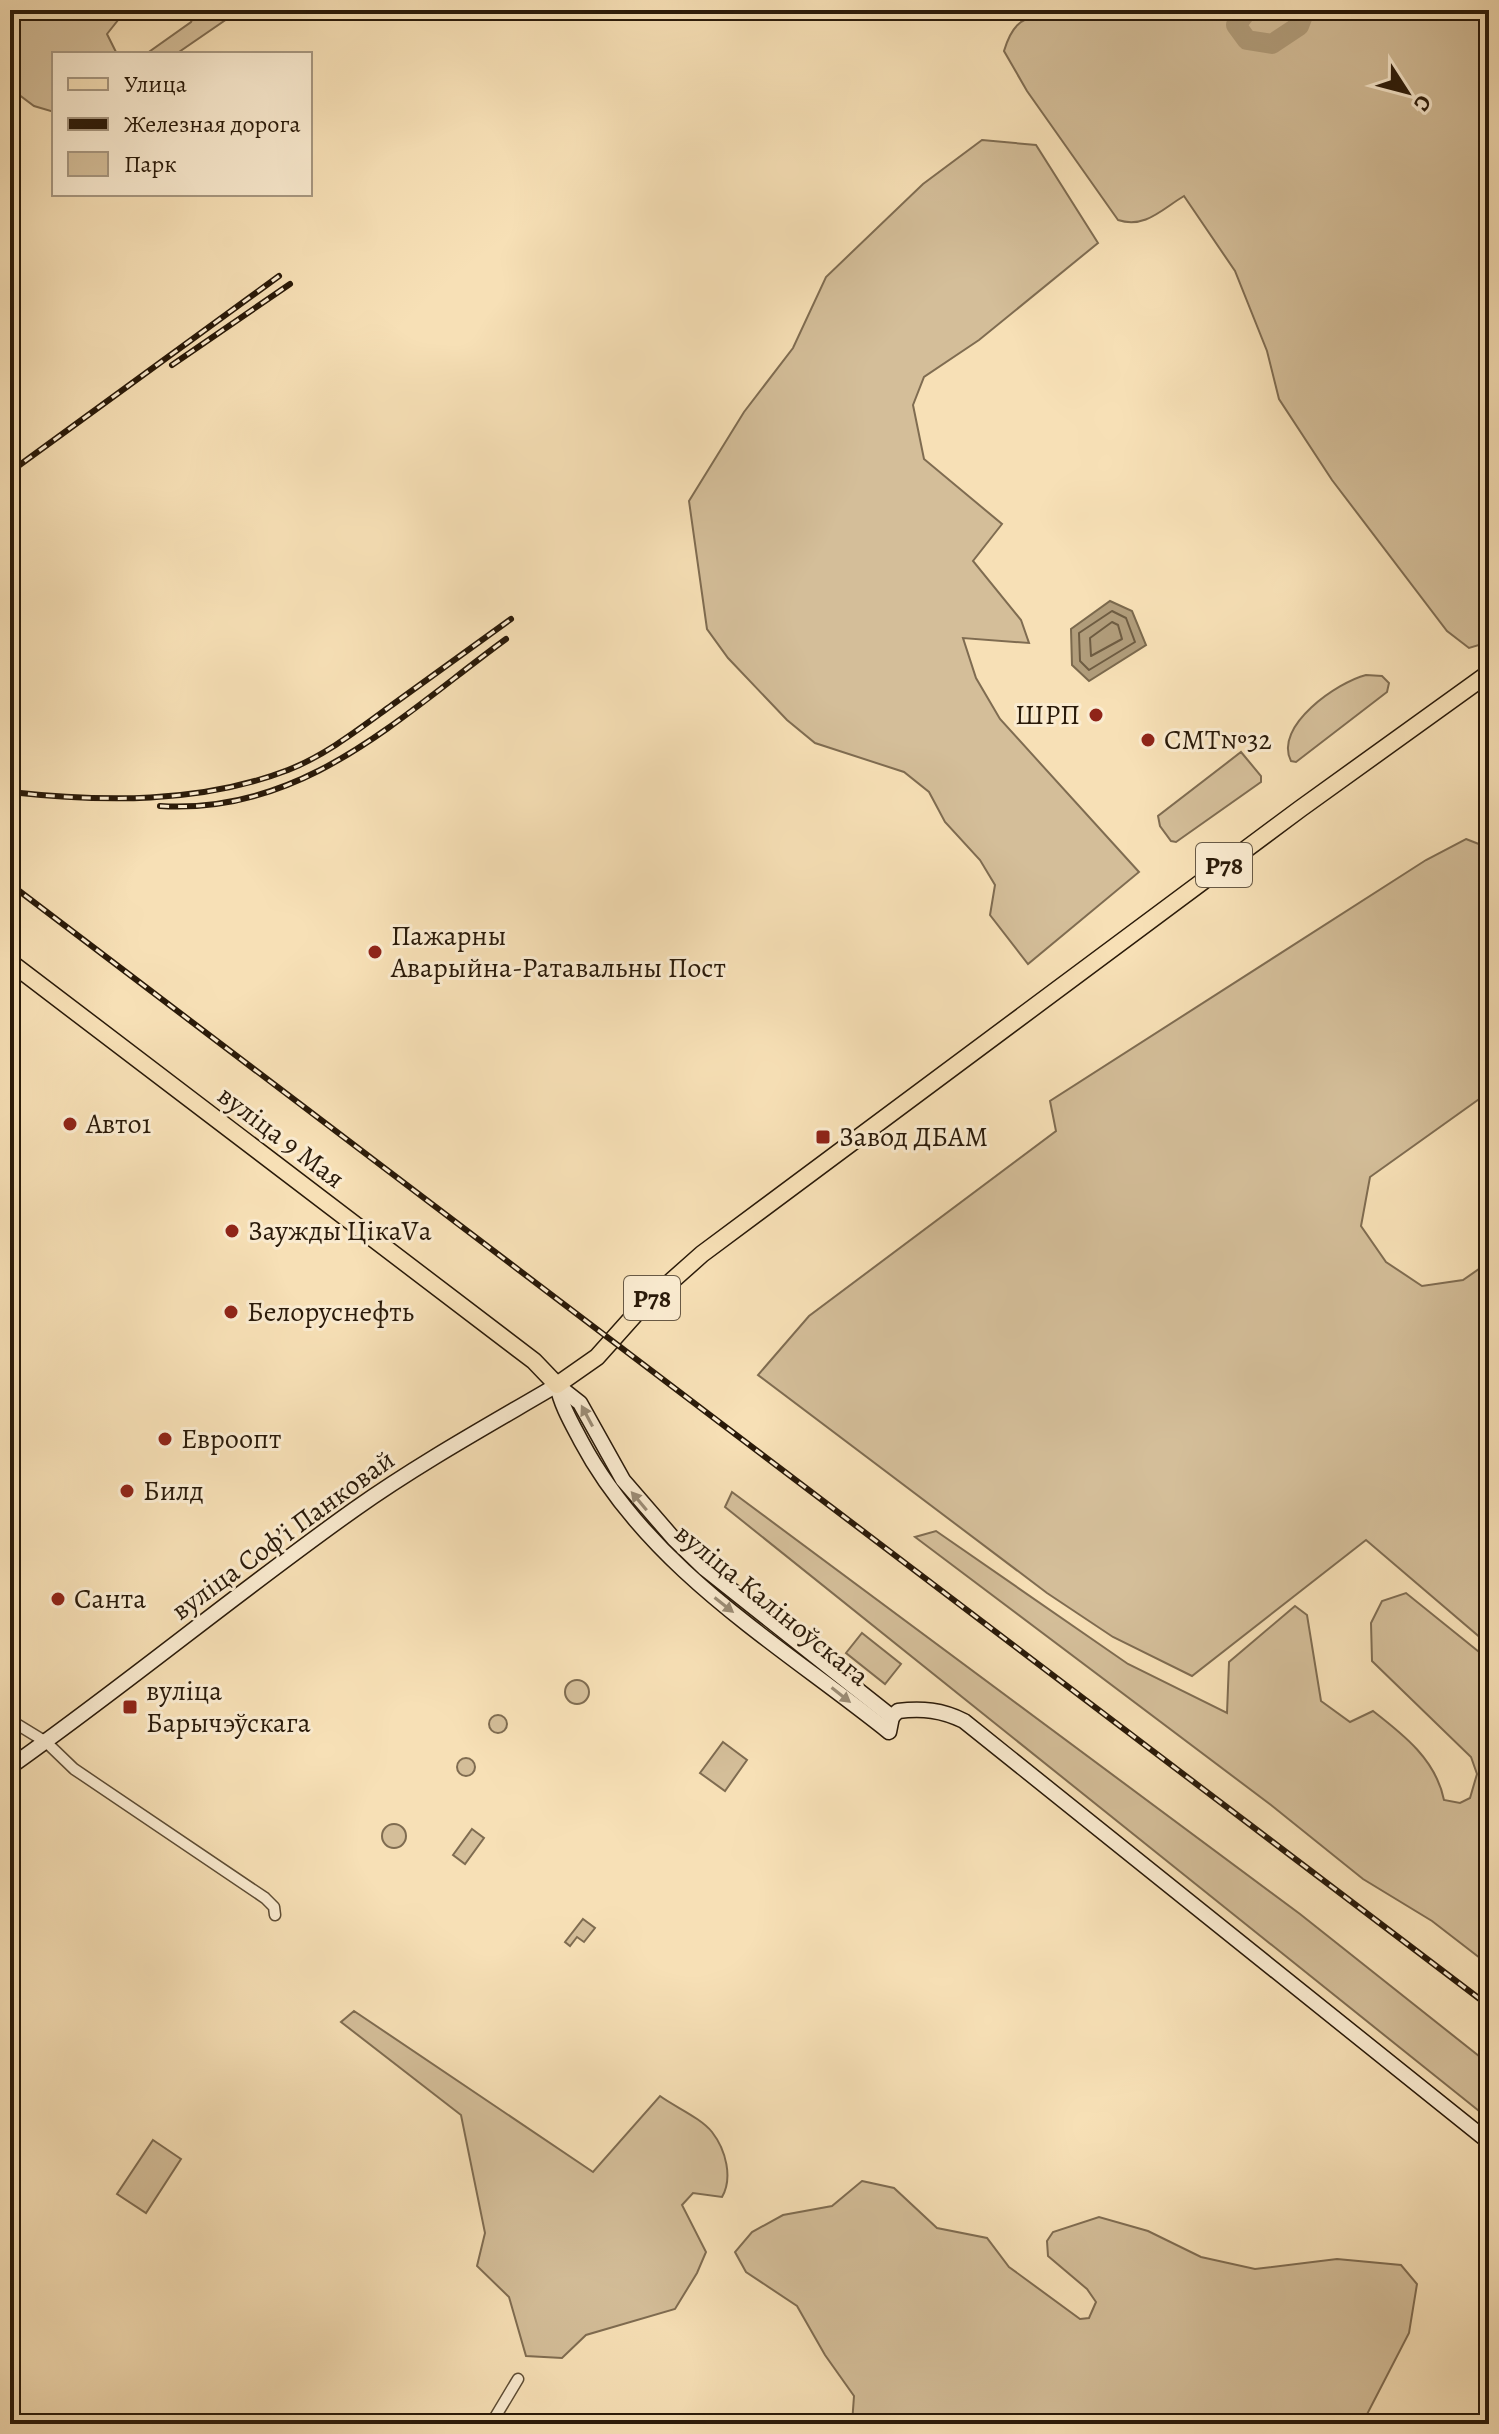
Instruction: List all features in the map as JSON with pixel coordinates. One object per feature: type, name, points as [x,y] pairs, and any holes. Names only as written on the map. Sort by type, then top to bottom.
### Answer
[{"type":"main road","name":"Р78","points":[[557,1385],[597,1357],[639,1310],[702,1254],[1265,834],[1489,673]]},
{"type":"main road","name":"вуліца 9 Мая","points":[[10,962],[534,1361],[557,1385]]},
{"type":"street","name":"вуліца Каліноўскага","points":[[557,1385],[560,1401],[592,1462],[626,1511],[694,1581],[891,1725],[898,1711],[923,1709],[947,1713],[964,1721],[1489,2142]]},
{"type":"street","name":"вуліца Софʼі Панковай","points":[[10,1767],[355,1509],[449,1447],[557,1385]]},
{"type":"street","points":[[10,1720],[46,1742],[74,1769],[265,1898],[274,1907],[275,1915]]},
{"type":"street","points":[[491,2424],[518,2379]]},
{"type":"green space","points":[[10,10],[126,10],[107,34],[116,52],[52,52],[52,111],[34,106],[10,88]]},
{"type":"green space","points":[[196,10],[240,10],[179,52],[149,52],[191,22]]},
{"type":"green space","points":[[1042,10],[1489,10],[1489,642],[1469,648],[1447,631],[1332,480],[1279,399],[1267,351],[1235,271],[1184,196],[1145,220],[1118,220],[1027,91],[1004,51],[1017,25],[1028,19],[1044,19]]},
{"type":"green space","points":[[982,140],[1036,145],[1098,243],[979,340],[924,377],[913,405],[924,459],[1002,524],[973,561],[1021,620],[1029,643],[963,638],[976,678],[1000,719],[1139,872],[1028,964],[990,915],[995,885],[980,860],[945,822],[929,792],[904,772],[815,743],[787,720],[728,658],[707,629],[689,501],[744,412],[793,348],[826,277],[923,184]]},
{"type":"green space","points":[[1366,675],[1382,676],[1389,683],[1387,692],[1296,762],[1291,761],[1288,748],[1299,720],[1325,696]]},
{"type":"green space","points":[[1241,752],[1261,776],[1261,782],[1176,842],[1171,841],[1160,826],[1158,816]]},
{"type":"green space","points":[[1466,839],[1489,848],[1489,1092],[1370,1177],[1361,1226],[1386,1262],[1422,1286],[1463,1280],[1489,1262],[1489,1645],[1366,1540],[1192,1676],[1113,1637],[1047,1593],[758,1375],[809,1316],[1056,1131],[1050,1101],[1426,860]]},
{"type":"green space","points":[[732,1492],[1300,1914],[1489,2064],[1489,2119],[725,1507]]},
{"type":"green space","points":[[936,1531],[1128,1664],[1227,1713],[1229,1662],[1295,1606],[1307,1615],[1321,1701],[1350,1722],[1373,1711],[1407,1739],[1426,1761],[1444,1800],[1460,1803],[1470,1798],[1477,1774],[1471,1757],[1372,1661],[1371,1623],[1382,1601],[1406,1593],[1489,1660],[1489,1965],[1432,1921],[1363,1879],[1271,1805],[915,1537]]},
{"type":"green space","points":[[862,1633],[901,1664],[885,1684],[846,1653]]},
{"type":"green space","points":[[577,1680],[586,1683],[589,1692],[586,1701],[577,1704],[568,1701],[565,1692],[568,1683]]},
{"type":"green space","points":[[494,1715],[502,1715],[507,1724],[505,1731],[494,1733],[489,1728],[489,1720]]},
{"type":"green space","points":[[723,1742],[747,1760],[725,1791],[700,1773]]},
{"type":"green space","points":[[462,1758],[470,1758],[475,1767],[473,1774],[462,1776],[457,1771],[457,1763]]},
{"type":"green space","points":[[394,1824],[402,1828],[406,1836],[402,1844],[394,1848],[386,1844],[382,1836],[386,1828]]},
{"type":"green space","points":[[472,1829],[484,1838],[465,1864],[453,1855]]},
{"type":"green space","points":[[583,1919],[595,1928],[584,1942],[577,1937],[570,1946],[565,1942]]},
{"type":"green space","points":[[354,2011],[593,2172],[660,2096],[707,2127],[724,2155],[727,2181],[722,2197],[693,2193],[682,2205],[706,2252],[675,2309],[586,2335],[562,2358],[526,2356],[509,2297],[477,2266],[485,2233],[461,2115],[341,2022]]},
{"type":"green space","points":[[153,2140],[181,2159],[146,2213],[117,2194]]},
{"type":"green space","points":[[862,2181],[894,2188],[937,2228],[987,2238],[1009,2267],[1080,2319],[1089,2318],[1096,2302],[1087,2289],[1048,2256],[1047,2241],[1053,2232],[1099,2217],[1148,2231],[1201,2257],[1255,2269],[1337,2259],[1401,2265],[1417,2284],[1409,2333],[1362,2424],[852,2424],[854,2396],[825,2355],[797,2306],[746,2272],[735,2252],[752,2232],[783,2215],[832,2206]]},
{"type":"water","points":[[1110,601],[1132,611],[1146,645],[1089,681],[1072,665],[1071,629]]},
{"type":"waterway","points":[[1248,10],[1236,25],[1247,40],[1272,44],[1299,26],[1305,10]]},
{"type":"railway","points":[[10,472],[279,276]]},
{"type":"railway","points":[[172,365],[290,284]]},
{"type":"railway","points":[[10,792],[80,798],[150,798],[220,789],[288,770],[342,741],[511,619]]},
{"type":"railway","points":[[160,806],[211,805],[259,795],[304,778],[346,756],[387,729],[506,639]]},
{"type":"railway","points":[[10,884],[1489,2006]]},
{"type":"place","name":"ШРП","points":[[1096,715]]},
{"type":"place","name":"СМТ№32","points":[[1148,740]]},
{"type":"place","name":"Пажарны Аварыйна-Ратавальны Пост","points":[[375,952]]},
{"type":"place","name":"Авто1","points":[[70,1124]]},
{"type":"place","name":"Завод ДБАМ","points":[[823,1137]]},
{"type":"place","name":"Заужды ЦікаVа","points":[[232,1231]]},
{"type":"place","name":"Белоруснефть","points":[[231,1312]]},
{"type":"place","name":"Евроопт","points":[[165,1439]]},
{"type":"place","name":"Билд","points":[[127,1491]]},
{"type":"place","name":"Санта","points":[[58,1599]]},
{"type":"place","name":"вуліца Барычэўскага","points":[[130,1707]]}]
